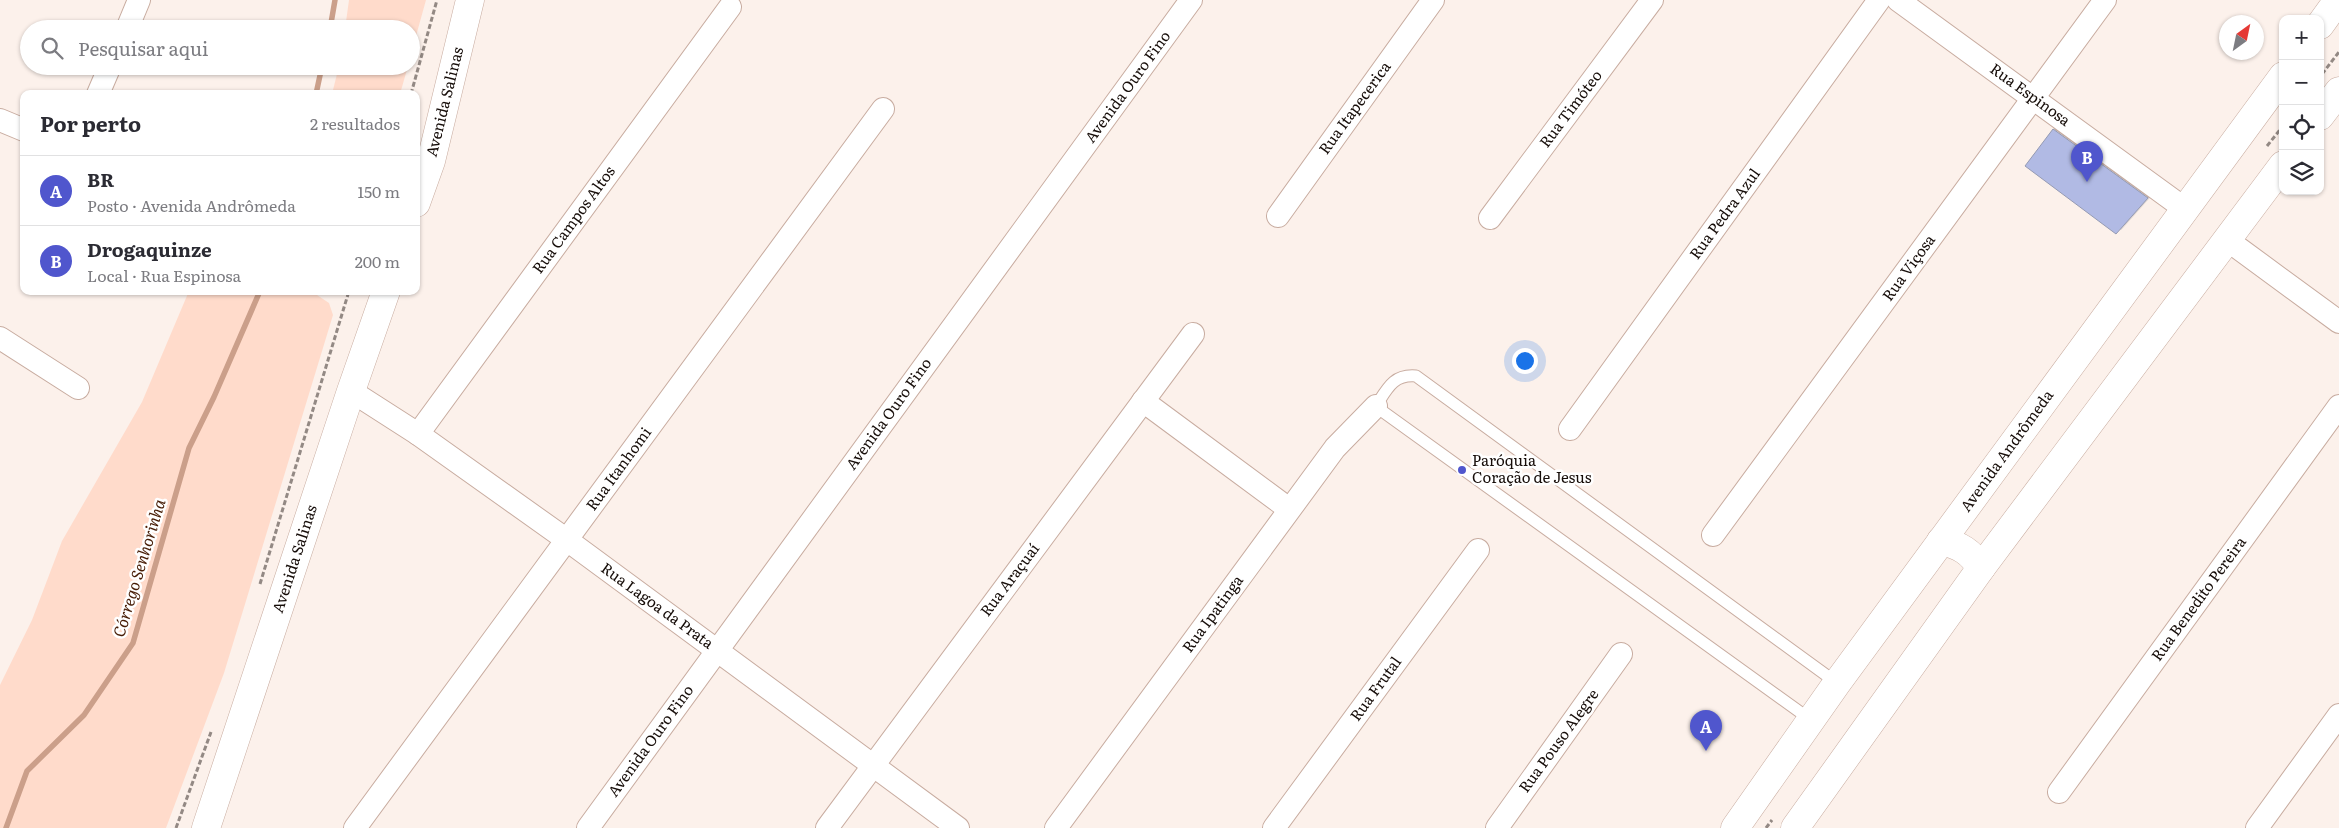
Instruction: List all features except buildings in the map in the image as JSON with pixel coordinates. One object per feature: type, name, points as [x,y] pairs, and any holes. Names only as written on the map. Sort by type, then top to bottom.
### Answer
[{"type":"main road","name":"Avenida Salinas","points":[[420,192],[431,162],[470,0]]},
{"type":"main road","points":[[2324,19],[2338,0]]},
{"type":"main road","name":"Avenida Andrômeda","points":[[1735,828],[1837,683],[2279,81]]},
{"type":"main road","points":[[2324,111],[2339,91]]},
{"type":"main road","points":[[1795,828],[1982,568],[2279,170]]},
{"type":"main road","name":"Avenida Salinas","points":[[206,828],[351,391],[379,295]]},
{"type":"main road","points":[[1941,541],[1954,544],[1966,550],[1982,568]]},
{"type":"street","points":[[131,20],[139,0]]},
{"type":"street","name":"Avenida Ouro Fino","points":[[588,828],[1191,0]]},
{"type":"street","name":"Rua Itapecerica","points":[[1278,216],[1433,0]]},
{"type":"street","name":"Rua Timóteo","points":[[1490,218],[1652,0]]},
{"type":"street","name":"Rua Pedra Azul","points":[[1570,429],[1879,0]]},
{"type":"street","name":"Rua Espinosa","points":[[1898,0],[2185,209]]},
{"type":"street","name":"Rua Viçosa","points":[[1713,536],[2105,0]]},
{"type":"street","name":"Rua Campos Altos","points":[[418,434],[730,7]]},
{"type":"street","points":[[100,90],[106,75]]},
{"type":"street","name":"Rua Itanhomi","points":[[356,828],[883,109]]},
{"type":"street","points":[[0,120],[20,128]]},
{"type":"street","points":[[2226,240],[2339,322]]},
{"type":"street","name":"Rua Araçuaí","points":[[827,828],[1193,334]]},
{"type":"street","points":[[0,338],[78,388]]},
{"type":"street","name":"Rua Lagoa da Prata","points":[[351,391],[418,434],[567,540],[958,828]]},
{"type":"street","points":[[1143,401],[1289,510]]},
{"type":"street","name":"Rua Ipatinga","points":[[1056,828],[1336,448],[1376,406]]},
{"type":"street","name":"Rua Benedito Pereira","points":[[2059,792],[2339,406]]},
{"type":"street","name":"Rua Frutal","points":[[1274,828],[1478,550]]},
{"type":"street","name":"Rua Pouso Alegre","points":[[1497,828],[1621,654]]},
{"type":"street","points":[[2257,828],[2339,715]]},
{"type":"lane","points":[[1811,721],[1376,406],[1396,379],[1405,375],[1416,376],[1837,683]]},
{"type":"path","points":[[420,61],[437,0]]},
{"type":"path","points":[[2324,71],[2339,52]]},
{"type":"path","points":[[412,90],[416,75]]},
{"type":"path","points":[[258,592],[348,295]]},
{"type":"path","points":[[176,828],[212,730]]},
{"type":"shaded area","points":[[349,0],[426,0],[420,22],[420,20],[346,20]]},
{"type":"shaded area","points":[[337,75],[405,75],[401,90],[333,90]]},
{"type":"shaded area","points":[[187,295],[317,295],[329,303],[333,315],[224,673],[166,828],[0,828],[0,685],[32,620],[62,541],[142,402]]},
{"type":"waterway","name":"Córrego Senhorinha","points":[[332,20],[335,0]]},
{"type":"waterway","name":"Córrego Senhorinha","points":[[317,90],[320,75]]},
{"type":"waterway","name":"Córrego Senhorinha","points":[[6,828],[27,771],[84,715],[133,643],[189,448],[214,397],[258,295]]},
{"type":"place","name":"Drogaquinze","points":[[2087,182]]},
{"type":"place","name":"Paróquia Coração de Jesus","points":[[1462,470]]},
{"type":"place","name":"BR","points":[[1706,751]]}]
